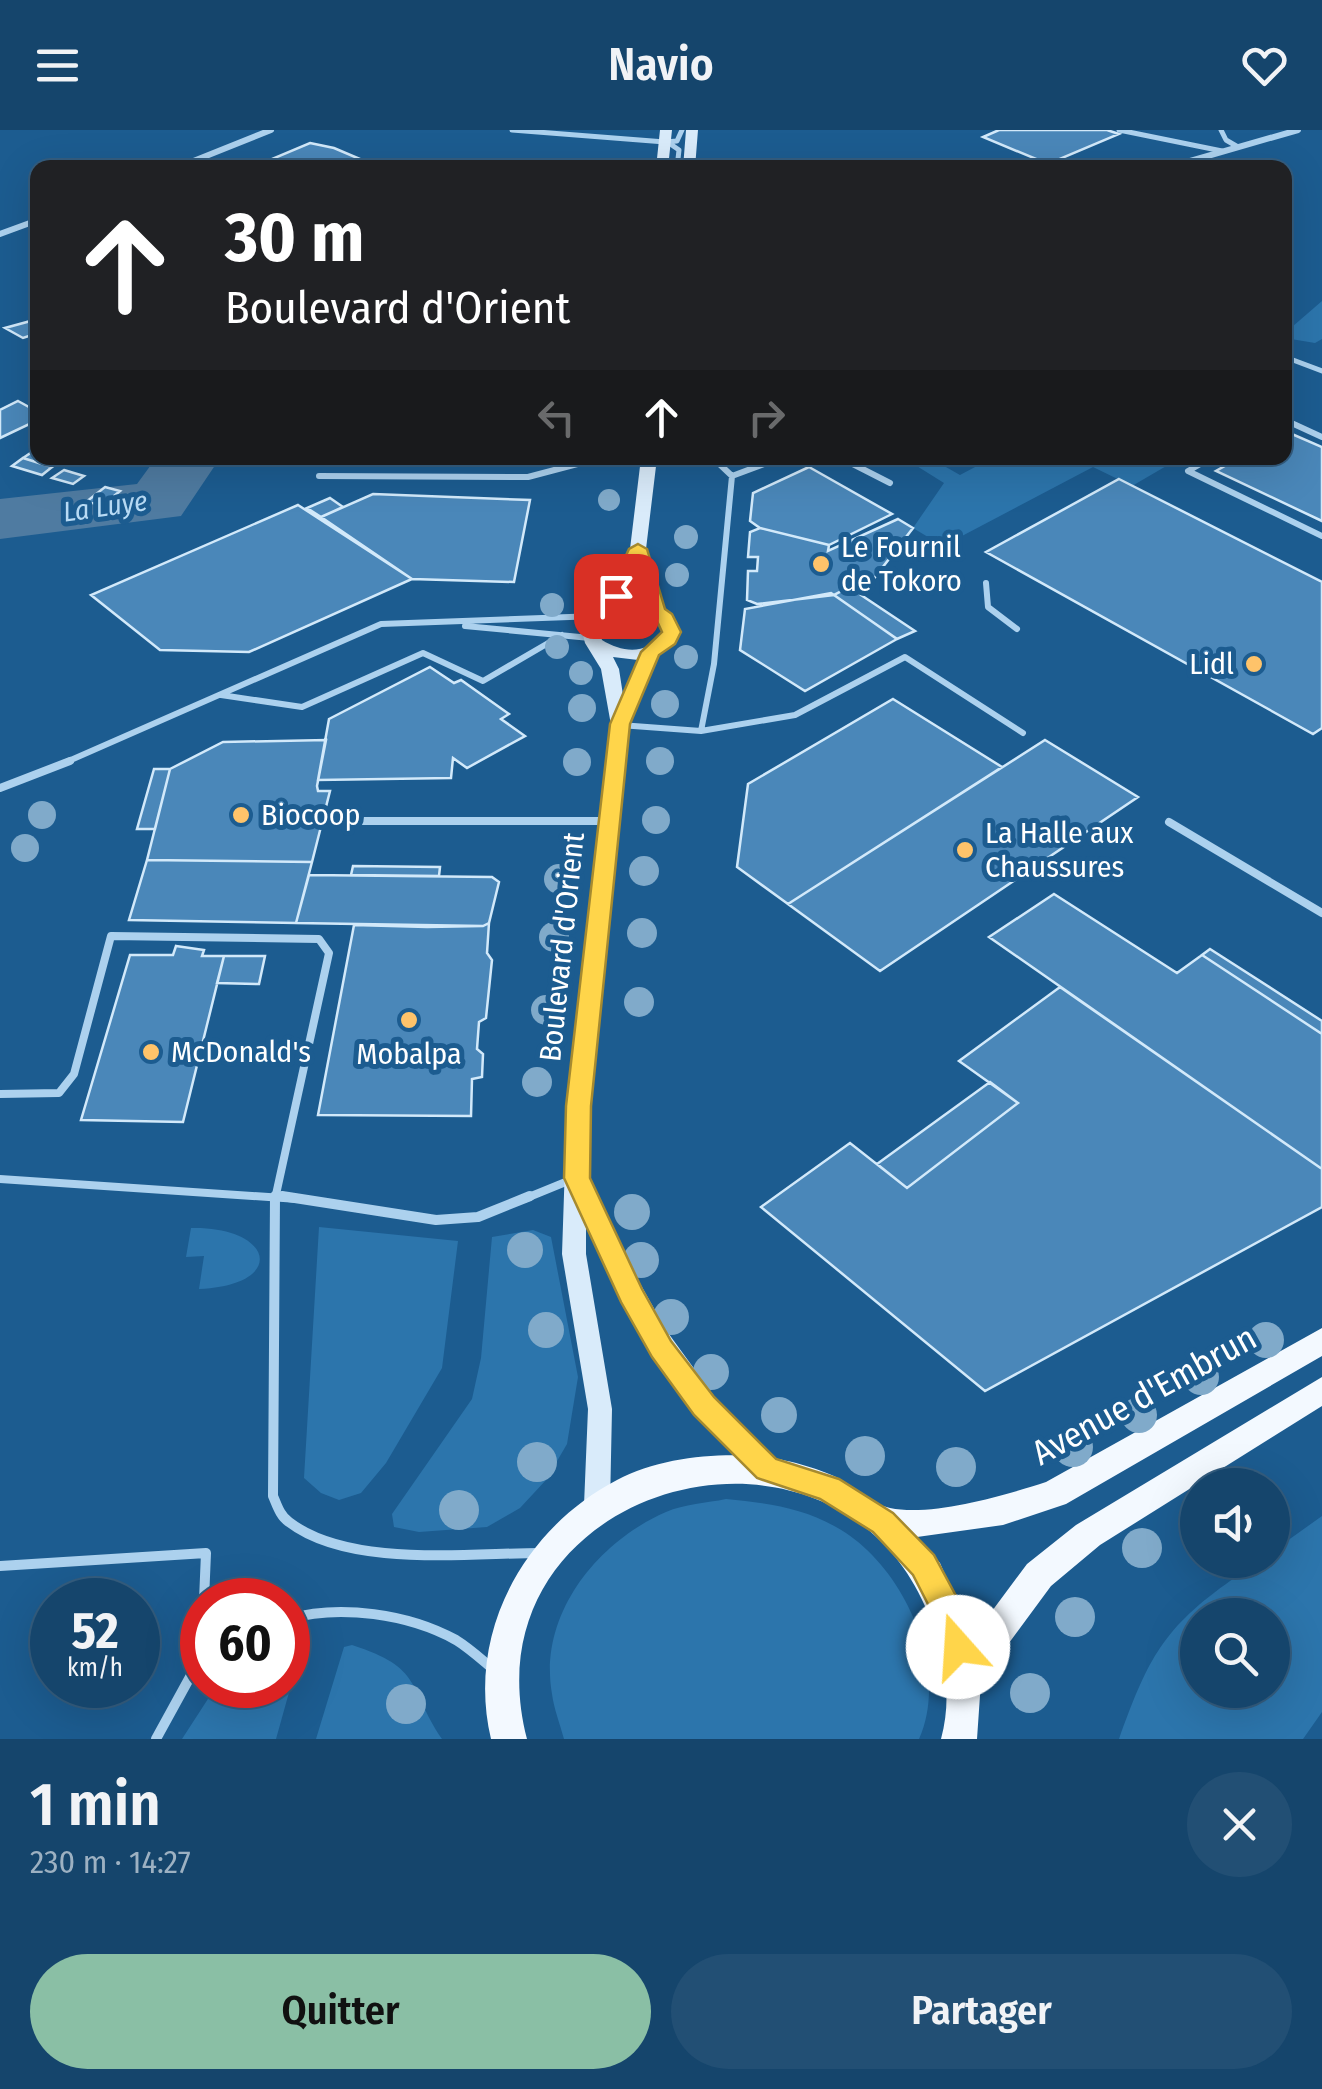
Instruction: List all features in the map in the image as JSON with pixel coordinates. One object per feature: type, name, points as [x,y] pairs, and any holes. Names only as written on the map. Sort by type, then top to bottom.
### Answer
[{"type":"main road","name":"Avenue d'Embrun","points":[[883,1522],[945,1521],[1003,1510],[1055,1494],[1322,1340]]},
{"type":"main road","points":[[964,1676],[1040,1575],[1088,1535],[1322,1390]]},
{"type":"main road","points":[[509,1739],[500,1674],[514,1609],[545,1552],[596,1505],[636,1484],[678,1471],[722,1466],[767,1469],[828,1488],[883,1522],[923,1565],[951,1618],[964,1676],[959,1739]]},
{"type":"street","points":[[196,160],[271,130]]},
{"type":"street","points":[[689,160],[692,130]]},
{"type":"street","points":[[1192,160],[1298,130]]},
{"type":"street","points":[[0,234],[30,223]]},
{"type":"street","points":[[649,465],[638,549],[604,613],[589,627],[594,643],[629,656],[650,652]]},
{"type":"street","points":[[638,549],[656,612]]},
{"type":"street","points":[[604,613],[634,606],[656,612]]},
{"type":"street","name":"Boulevard d'Orient","points":[[596,1505],[600,1409],[574,1254],[578,1106],[620,724],[650,652],[668,640],[672,632],[666,618],[656,612]]},
{"type":"street","name":"Boulevard d'Orient","points":[[594,643],[610,669],[620,724]]},
{"type":"street","name":"Boulevard d'Orient","points":[[577,1178],[607,1246],[662,1349],[720,1426],[767,1469]]},
{"type":"lane","points":[[512,130],[665,136],[677,140],[682,130]]},
{"type":"lane","points":[[1120,130],[1134,136],[1196,142],[1222,151]]},
{"type":"lane","points":[[1221,130],[1226,140],[1238,146]]},
{"type":"lane","points":[[665,136],[676,144],[678,160]]},
{"type":"lane","points":[[1292,359],[1322,371]]},
{"type":"lane","points":[[1292,423],[1322,437]]},
{"type":"lane","points":[[319,476],[528,478],[575,465]]},
{"type":"lane","points":[[720,465],[732,476]]},
{"type":"lane","points":[[732,476],[761,465]]},
{"type":"lane","points":[[855,465],[890,483]]},
{"type":"lane","points":[[1199,465],[1188,472],[1322,536]]},
{"type":"lane","points":[[701,731],[714,664],[732,476]]},
{"type":"lane","points":[[986,583],[988,607],[1017,629]]},
{"type":"lane","points":[[0,788],[381,624],[604,613]]},
{"type":"lane","points":[[430,623],[562,635],[594,643]]},
{"type":"lane","points":[[222,695],[302,707],[423,653],[483,680],[562,635]]},
{"type":"lane","points":[[620,724],[701,731],[795,715],[905,657],[1023,733]]},
{"type":"lane","points":[[354,821],[608,821]]},
{"type":"lane","points":[[1169,822],[1322,913]]},
{"type":"lane","points":[[0,1094],[59,1093],[74,1074],[111,936],[319,939],[329,953],[275,1196],[273,1496],[284,1520],[322,1542],[364,1550],[545,1552]]},
{"type":"lane","points":[[0,1180],[275,1196],[436,1220],[478,1218],[577,1178]]},
{"type":"lane","points":[[0,1566],[206,1553],[205,1578]]},
{"type":"lane","points":[[310,1612],[340,1612],[405,1624],[454,1640],[500,1674]]},
{"type":"lane","points":[[156,1739],[180,1696]]},
{"type":"shaded area","points":[[1322,301],[1322,339],[1315,343],[1292,339],[1292,327]]},
{"type":"shaded area","points":[[915,465],[942,465],[960,475],[979,465],[1168,465],[1132,486],[1093,467],[943,546],[913,528],[944,483]]},
{"type":"shaded area","points":[[319,1227],[458,1241],[442,1368],[386,1463],[361,1493],[339,1500],[321,1493],[304,1478]]},
{"type":"shaded area","points":[[191,1228],[240,1236],[260,1256],[258,1267],[247,1278],[199,1289],[204,1256],[186,1257]]},
{"type":"shaded area","points":[[533,1230],[551,1237],[578,1377],[567,1444],[546,1480],[520,1508],[487,1527],[419,1532],[394,1527],[392,1514],[472,1399],[481,1358],[492,1237]]},
{"type":"shaded area","points":[[726,1499],[782,1507],[823,1520],[860,1543],[881,1565],[900,1591],[924,1650],[929,1681],[927,1711],[919,1739],[564,1739],[553,1700],[550,1665],[554,1636],[578,1585],[617,1542],[641,1525],[673,1509]]},
{"type":"shaded area","points":[[1322,1516],[1322,1712],[1303,1739],[1119,1739],[1147,1670],[1180,1623],[1180,1708],[1290,1708],[1290,1598],[1208,1598],[1234,1578],[1290,1578],[1290,1539]]},
{"type":"shaded area","points":[[352,1645],[392,1662],[403,1671],[442,1739],[316,1739],[344,1647]]},
{"type":"shaded area","points":[[202,1708],[285,1708],[276,1739],[182,1739]]},
{"type":"building","points":[[999,130],[1107,130],[1119,134],[1057,160],[1038,160],[983,137]]},
{"type":"building","points":[[310,143],[362,160],[270,160]]},
{"type":"building","points":[[30,321],[30,336],[23,338],[5,328]]},
{"type":"building","points":[[18,401],[30,408],[30,424],[0,438],[0,410]]},
{"type":"building","points":[[1292,434],[1322,447],[1322,521],[1216,471],[1227,465],[1292,465]]},
{"type":"building","points":[[23,458],[30,460],[30,465],[52,467],[42,475],[12,466]]},
{"type":"building","points":[[809,467],[892,514],[829,545],[760,528],[750,521],[753,493]]},
{"type":"building","points":[[64,470],[84,476],[73,484],[52,478]]},
{"type":"building","name":"Lidl","points":[[1119,479],[1322,582],[1322,728],[1313,734],[986,552]]},
{"type":"building","points":[[105,487],[120,491],[103,505],[86,502]]},
{"type":"building","points":[[373,494],[530,500],[514,582],[412,579],[321,517]]},
{"type":"building","points":[[330,498],[343,507],[321,517],[307,508]]},
{"type":"building","points":[[298,505],[412,579],[249,652],[160,650],[91,595]]},
{"type":"building","name":"Le Fournil de Tokoro","points":[[898,519],[913,528],[865,590],[851,586],[834,595],[757,604],[747,600],[748,571],[757,571],[758,557],[748,557],[750,532],[760,528],[829,545],[828,551]]},
{"type":"building","points":[[851,586],[865,590],[861,595],[915,631],[897,639],[834,595]]},
{"type":"building","points":[[831,593],[897,639],[805,691],[740,650],[745,609]]},
{"type":"building","points":[[430,667],[454,683],[461,680],[509,714],[501,719],[525,736],[467,768],[453,758],[451,778],[318,780],[329,719]]},
{"type":"building","points":[[893,699],[1002,767],[788,904],[737,867],[748,784]]},
{"type":"building","name":"Biocoop","points":[[326,740],[317,786],[318,791],[330,791],[312,862],[147,860],[170,769],[223,742]]},
{"type":"building","name":"La Halle aux Chaussures","points":[[1045,740],[1138,797],[880,971],[788,904]]},
{"type":"building","points":[[154,769],[170,769],[155,829],[137,829]]},
{"type":"building","points":[[147,860],[312,862],[296,923],[129,920]]},
{"type":"building","points":[[353,866],[440,867],[439,876],[351,875]]},
{"type":"building","points":[[309,875],[492,877],[499,882],[489,923],[483,926],[296,923]]},
{"type":"building","points":[[1054,894],[1177,973],[1202,955],[1322,1034],[1322,1169],[989,937]]},
{"type":"building","name":"Mobalpa","points":[[489,923],[487,953],[492,960],[486,1018],[479,1022],[477,1049],[483,1054],[482,1077],[472,1079],[471,1116],[318,1115],[354,925],[427,927]]},
{"type":"building","name":"McDonald's","points":[[176,946],[204,950],[202,956],[224,956],[183,1122],[81,1120],[130,955],[173,955]]},
{"type":"building","points":[[1210,949],[1322,1021],[1322,1034],[1202,955]]},
{"type":"building","points":[[224,956],[265,956],[259,984],[217,983]]},
{"type":"building","points":[[1060,987],[1322,1169],[1322,1207],[985,1391],[761,1207],[850,1143],[907,1188],[1018,1103],[959,1061]]},
{"type":"building","points":[[990,1082],[1018,1103],[907,1188],[877,1164]]},
{"type":"waterway","name":"La Luye","points":[[0,519],[158,502],[183,465]]},
{"type":"place","name":"Le Fournil de Tokoro","points":[[821,564]]},
{"type":"place","name":"Lidl","points":[[1254,664]]},
{"type":"place","name":"Biocoop","points":[[241,815]]},
{"type":"place","name":"La Halle aux Chaussures","points":[[965,850]]},
{"type":"place","name":"Mobalpa","points":[[409,1020]]},
{"type":"place","name":"McDonald's","points":[[151,1052]]},
{"type":"route","points":[[616,596],[638,549],[656,612],[666,618],[672,632],[661,647],[650,652],[620,724],[578,1106],[577,1178],[607,1246],[662,1349],[720,1426],[767,1469],[828,1488],[883,1522],[923,1565],[951,1618],[958,1647]]}]
